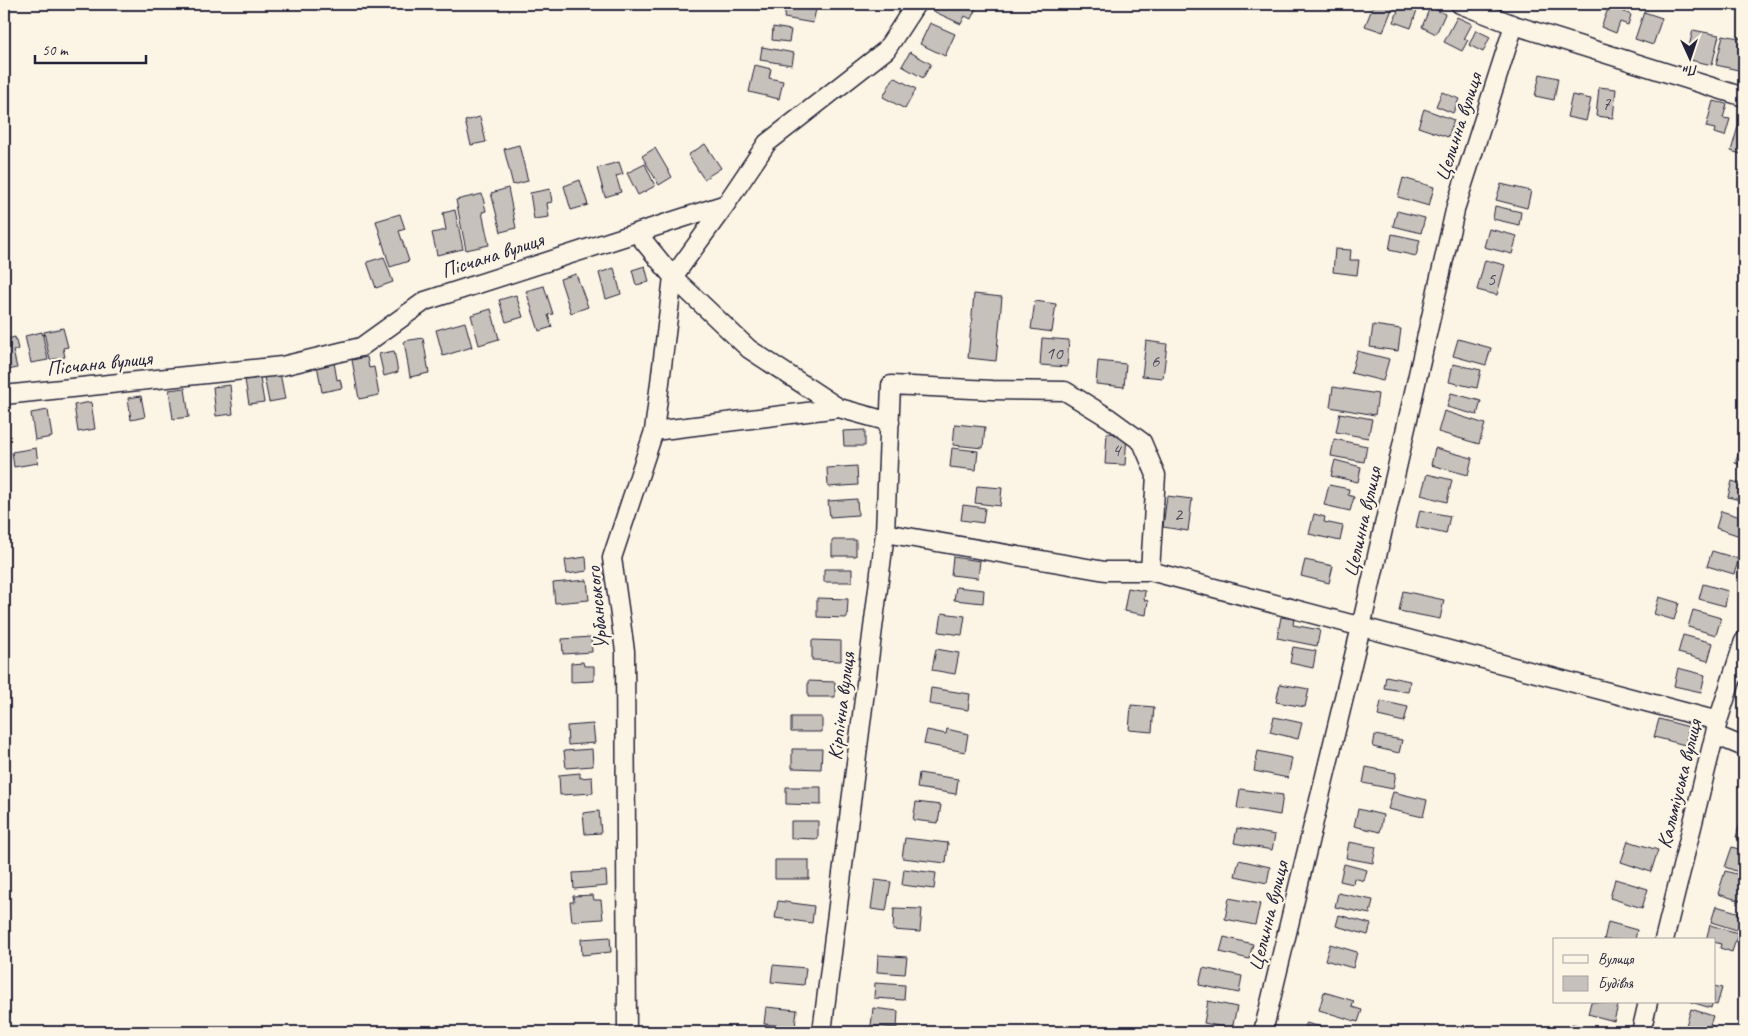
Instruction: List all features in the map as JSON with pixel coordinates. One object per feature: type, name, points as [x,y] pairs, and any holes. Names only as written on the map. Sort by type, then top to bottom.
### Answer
[{"type":"street","points":[[726,204],[767,143],[886,50],[916,4]]},
{"type":"street","points":[[1460,4],[1514,25],[1744,97]]},
{"type":"street","name":"Целинна вулиця","points":[[1263,1032],[1361,627],[1456,206],[1514,25]]},
{"type":"street","name":"Пiсчана вулиця","points":[[4,395],[282,366],[360,347],[425,301],[726,204]]},
{"type":"street","name":"Урбанського","points":[[628,1032],[625,651],[612,558],[654,431],[673,277],[726,204]]},
{"type":"street","points":[[637,233],[673,277],[749,349],[839,408],[890,422]]},
{"type":"street","name":"Кiрпiчна вулиця","points":[[822,1032],[885,533],[892,385],[1065,392],[1109,418],[1142,442],[1156,475],[1150,571]]},
{"type":"street","points":[[654,431],[839,408]]},
{"type":"street","points":[[885,533],[1105,571],[1150,571],[1361,627],[1716,728],[1744,747]]},
{"type":"street","name":"Кальміуська вулиця","points":[[1664,938],[1716,728],[1744,641]]},
{"type":"street","points":[[1640,1032],[1647,1004]]},
{"type":"building","points":[[787,4],[816,9],[813,23],[784,18]]},
{"type":"building","points":[[937,4],[978,4],[971,19],[965,16],[961,24],[933,11]]},
{"type":"building","points":[[1374,4],[1394,4],[1383,32],[1365,26]]},
{"type":"building","points":[[1400,4],[1419,4],[1411,28],[1394,22]]},
{"type":"building","points":[[1610,4],[1624,5],[1622,11],[1631,15],[1628,25],[1620,22],[1616,33],[1601,27]]},
{"type":"building","points":[[1430,7],[1445,14],[1436,34],[1422,27]]},
{"type":"building","points":[[1644,12],[1662,18],[1653,45],[1635,39]]},
{"type":"building","points":[[1457,17],[1472,24],[1464,39],[1468,40],[1462,51],[1444,42]]},
{"type":"building","points":[[930,23],[955,34],[945,56],[920,44]]},
{"type":"building","points":[[773,27],[791,30],[789,42],[772,40]]},
{"type":"building","points":[[1476,30],[1490,37],[1483,52],[1469,45]]},
{"type":"building","points":[[1693,30],[1719,35],[1712,65],[1686,59]]},
{"type":"building","points":[[1723,35],[1744,39],[1738,70],[1716,65]]},
{"type":"building","points":[[762,47],[794,53],[792,65],[760,60]]},
{"type":"building","points":[[910,52],[931,64],[923,78],[902,66]]},
{"type":"building","points":[[755,65],[771,69],[769,78],[783,81],[779,99],[749,92]]},
{"type":"building","points":[[1540,74],[1558,78],[1554,100],[1535,96]]},
{"type":"building","points":[[894,77],[916,89],[905,109],[883,97]]},
{"type":"building","points":[[1599,87],[1616,89],[1613,118],[1596,116]]},
{"type":"building","points":[[1442,92],[1459,99],[1453,113],[1436,106]]},
{"type":"building","points":[[1572,95],[1591,99],[1586,121],[1567,117]]},
{"type":"building","points":[[1713,101],[1727,104],[1723,118],[1730,119],[1725,136],[1714,133],[1715,129],[1706,127]]},
{"type":"building","points":[[1424,109],[1454,120],[1448,137],[1418,127]]},
{"type":"building","points":[[480,117],[486,142],[471,145],[465,121]]},
{"type":"building","points":[[1739,123],[1744,124],[1744,155],[1731,151]]},
{"type":"building","points":[[705,144],[721,168],[704,179],[688,155]]},
{"type":"building","points":[[519,145],[528,181],[513,185],[504,149]]},
{"type":"building","points":[[655,148],[672,177],[659,185],[642,156]]},
{"type":"building","points":[[619,162],[623,174],[616,176],[621,192],[605,197],[597,168]]},
{"type":"building","points":[[645,164],[655,186],[638,195],[627,173]]},
{"type":"building","points":[[1403,178],[1434,187],[1429,206],[1398,197]]},
{"type":"building","points":[[580,180],[588,205],[571,210],[564,186]]},
{"type":"building","points":[[1501,184],[1531,191],[1527,208],[1496,200]]},
{"type":"building","points":[[508,188],[516,228],[501,232],[491,193]]},
{"type":"building","points":[[550,189],[552,202],[547,203],[549,217],[534,219],[530,193]]},
{"type":"building","points":[[482,194],[486,211],[482,212],[489,245],[466,250],[456,200]]},
{"type":"building","points":[[1495,206],[1521,212],[1519,225],[1493,219]]},
{"type":"building","points":[[455,210],[463,249],[437,255],[432,233],[446,230],[443,213]]},
{"type":"building","points":[[1397,211],[1425,218],[1421,233],[1393,226]]},
{"type":"building","points":[[400,214],[405,229],[399,231],[409,261],[390,267],[376,221]]},
{"type":"building","points":[[1489,229],[1517,236],[1512,254],[1484,247]]},
{"type":"building","points":[[1392,234],[1420,240],[1416,256],[1389,250]]},
{"type":"building","points":[[1335,249],[1351,250],[1350,260],[1359,260],[1357,275],[1333,272]]},
{"type":"building","points":[[384,257],[393,282],[376,288],[367,262]]},
{"type":"building","points":[[1485,260],[1505,265],[1497,295],[1477,290]]},
{"type":"building","points":[[645,266],[649,282],[636,285],[632,270]]},
{"type":"building","points":[[614,268],[621,294],[606,299],[599,273]]},
{"type":"building","points":[[576,274],[588,307],[571,313],[560,279]]},
{"type":"building","points":[[544,286],[553,314],[548,315],[552,327],[539,331],[526,291]]},
{"type":"building","points":[[974,294],[1002,297],[996,361],[968,358]]},
{"type":"building","points":[[516,295],[523,317],[506,322],[499,300]]},
{"type":"building","points":[[1035,301],[1056,304],[1052,332],[1031,329]]},
{"type":"building","points":[[491,309],[499,339],[479,345],[471,315]]},
{"type":"building","points":[[465,322],[472,347],[443,356],[436,330]]},
{"type":"building","points":[[1373,325],[1401,329],[1398,351],[1370,347]]},
{"type":"building","points":[[63,328],[68,347],[63,348],[65,357],[50,360],[44,332]]},
{"type":"building","points":[[42,332],[48,360],[31,363],[25,336]]},
{"type":"building","points":[[15,337],[18,349],[13,351],[17,368],[4,371],[4,340]]},
{"type":"building","points":[[423,338],[429,373],[410,377],[404,341]]},
{"type":"building","points":[[1042,338],[1069,340],[1067,367],[1040,365]]},
{"type":"building","points":[[1458,339],[1491,348],[1486,365],[1453,356]]},
{"type":"building","points":[[1146,341],[1167,344],[1163,378],[1142,376]]},
{"type":"building","points":[[394,351],[398,372],[384,376],[379,354]]},
{"type":"building","points":[[1357,351],[1389,359],[1383,381],[1351,373]]},
{"type":"building","points":[[367,357],[369,368],[374,367],[379,395],[359,399],[352,360]]},
{"type":"building","points":[[1098,361],[1126,364],[1124,387],[1096,384]]},
{"type":"building","points":[[334,362],[337,380],[340,379],[342,388],[322,392],[317,365]]},
{"type":"building","points":[[1453,364],[1481,370],[1477,388],[1449,382]]},
{"type":"building","points":[[280,373],[285,399],[269,402],[264,377]]},
{"type":"building","points":[[260,378],[264,402],[249,404],[245,380]]},
{"type":"building","points":[[230,385],[233,414],[216,416],[213,387]]},
{"type":"building","points":[[1333,387],[1378,394],[1375,415],[1330,407]]},
{"type":"building","points":[[185,388],[189,417],[173,419],[169,390]]},
{"type":"building","points":[[1451,393],[1481,401],[1477,415],[1447,407]]},
{"type":"building","points":[[141,396],[145,417],[131,420],[128,398]]},
{"type":"building","points":[[91,402],[95,429],[78,432],[74,405]]},
{"type":"building","points":[[48,410],[52,437],[35,440],[31,413]]},
{"type":"building","points":[[1444,411],[1485,424],[1479,444],[1438,432]]},
{"type":"building","points":[[1340,413],[1372,419],[1368,438],[1336,432]]},
{"type":"building","points":[[955,424],[985,427],[983,448],[953,445]]},
{"type":"building","points":[[865,430],[865,446],[844,446],[843,431]]},
{"type":"building","points":[[1107,433],[1127,434],[1125,465],[1105,464]]},
{"type":"building","points":[[1334,439],[1367,446],[1364,462],[1331,456]]},
{"type":"building","points":[[1741,447],[1744,448],[1744,466],[1735,463]]},
{"type":"building","points":[[36,448],[38,463],[14,467],[12,452]]},
{"type":"building","points":[[952,448],[978,451],[976,470],[950,467]]},
{"type":"building","points":[[1435,448],[1472,458],[1468,475],[1431,465]]},
{"type":"building","points":[[1335,460],[1361,467],[1358,482],[1331,476]]},
{"type":"building","points":[[857,466],[858,485],[828,487],[827,468]]},
{"type":"building","points":[[1427,474],[1452,480],[1447,502],[1421,495]]},
{"type":"building","points":[[1732,481],[1744,485],[1744,501],[1728,497]]},
{"type":"building","points":[[1329,485],[1349,489],[1348,495],[1354,497],[1350,511],[1324,505]]},
{"type":"building","points":[[977,486],[1002,488],[1000,506],[975,503]]},
{"type":"building","points":[[1167,496],[1192,499],[1188,531],[1163,527]]},
{"type":"building","points":[[857,499],[858,515],[830,517],[828,501]]},
{"type":"building","points":[[963,505],[985,508],[983,523],[961,520]]},
{"type":"building","points":[[1420,510],[1450,516],[1446,534],[1416,527]]},
{"type":"building","points":[[1721,511],[1744,518],[1743,537],[1716,528]]},
{"type":"building","points":[[1314,514],[1325,517],[1324,522],[1343,526],[1340,541],[1309,534]]},
{"type":"building","points":[[832,540],[856,540],[856,556],[832,556]]},
{"type":"building","points":[[1712,551],[1739,559],[1734,574],[1707,566]]},
{"type":"building","points":[[586,557],[587,571],[567,574],[565,560]]},
{"type":"building","points":[[953,557],[980,561],[978,578],[951,575]]},
{"type":"building","points":[[1305,560],[1333,566],[1329,583],[1301,576]]},
{"type":"building","points":[[824,569],[852,569],[852,582],[824,582]]},
{"type":"building","points":[[587,580],[589,600],[555,603],[553,583]]},
{"type":"building","points":[[1703,584],[1728,591],[1725,606],[1699,599]]},
{"type":"building","points":[[956,587],[984,590],[983,603],[954,600]]},
{"type":"building","points":[[1128,588],[1145,591],[1144,600],[1148,601],[1146,615],[1124,611]]},
{"type":"building","points":[[1403,591],[1444,600],[1440,619],[1399,611]]},
{"type":"building","points":[[1659,597],[1679,603],[1674,620],[1654,614]]},
{"type":"building","points":[[817,598],[848,599],[847,618],[817,617]]},
{"type":"building","points":[[1693,610],[1721,618],[1716,635],[1688,627]]},
{"type":"building","points":[[942,613],[965,616],[962,635],[939,632]]},
{"type":"building","points":[[1281,617],[1294,619],[1293,625],[1320,630],[1317,646],[1277,638]]},
{"type":"building","points":[[1683,635],[1713,643],[1708,661],[1678,653]]},
{"type":"building","points":[[591,637],[592,652],[563,654],[562,639]]},
{"type":"building","points":[[812,640],[841,641],[841,661],[812,660]]},
{"type":"building","points":[[1293,647],[1316,651],[1313,668],[1290,663]]},
{"type":"building","points":[[936,649],[959,653],[955,674],[932,670]]},
{"type":"building","points":[[583,662],[584,666],[594,666],[594,681],[571,682],[571,663]]},
{"type":"building","points":[[1678,668],[1705,675],[1701,692],[1674,686]]},
{"type":"building","points":[[1386,676],[1410,681],[1408,692],[1384,688]]},
{"type":"building","points":[[808,681],[835,682],[835,697],[808,697]]},
{"type":"building","points":[[1280,684],[1309,689],[1305,707],[1276,702]]},
{"type":"building","points":[[931,688],[970,694],[968,710],[929,704]]},
{"type":"building","points":[[1381,701],[1408,707],[1404,722],[1378,716]]},
{"type":"building","points":[[1131,705],[1154,707],[1152,732],[1129,730]]},
{"type":"building","points":[[791,717],[822,717],[822,732],[791,732]]},
{"type":"building","points":[[1274,717],[1302,723],[1298,739],[1270,732]]},
{"type":"building","points":[[1659,719],[1689,727],[1685,745],[1654,737]]},
{"type":"building","points":[[593,724],[595,743],[568,745],[567,726]]},
{"type":"building","points":[[947,729],[968,734],[965,752],[924,744],[927,730],[946,734]]},
{"type":"building","points":[[1375,735],[1402,740],[1399,753],[1373,747]]},
{"type":"building","points":[[592,749],[593,766],[566,768],[564,751]]},
{"type":"building","points":[[792,749],[822,749],[821,769],[792,768]]},
{"type":"building","points":[[1258,751],[1292,758],[1288,778],[1254,771]]},
{"type":"building","points":[[1366,767],[1396,773],[1393,789],[1363,783]]},
{"type":"building","points":[[580,773],[580,778],[592,777],[593,793],[560,795],[559,775]]},
{"type":"building","points":[[919,773],[958,779],[956,794],[917,788]]},
{"type":"building","points":[[786,787],[821,787],[821,805],[786,804]]},
{"type":"building","points":[[1240,789],[1283,795],[1280,815],[1237,808]]},
{"type":"building","points":[[1393,792],[1427,800],[1423,817],[1388,809]]},
{"type":"building","points":[[916,802],[941,805],[938,823],[913,820]]},
{"type":"building","points":[[1358,809],[1383,815],[1380,832],[1354,826]]},
{"type":"building","points":[[599,811],[601,833],[585,834],[583,813]]},
{"type":"building","points":[[791,821],[818,821],[818,839],[791,838]]},
{"type":"building","points":[[1741,821],[1744,822],[1744,839],[1736,837]]},
{"type":"building","points":[[1237,828],[1275,835],[1272,850],[1234,843]]},
{"type":"building","points":[[905,838],[948,843],[946,863],[902,858]]},
{"type":"building","points":[[1628,841],[1658,850],[1651,872],[1621,862]]},
{"type":"building","points":[[1349,842],[1376,847],[1373,863],[1346,858]]},
{"type":"building","points":[[1732,847],[1744,851],[1744,874],[1725,867]]},
{"type":"building","points":[[775,860],[809,860],[809,879],[775,879]]},
{"type":"building","points":[[1239,860],[1270,867],[1267,883],[1235,876]]},
{"type":"building","points":[[1344,864],[1367,870],[1364,881],[1354,878],[1353,884],[1340,881]]},
{"type":"building","points":[[904,869],[936,873],[934,889],[902,885]]},
{"type":"building","points":[[606,871],[607,886],[574,889],[573,873]]},
{"type":"building","points":[[1725,871],[1744,876],[1744,902],[1718,894]]},
{"type":"building","points":[[1615,879],[1648,889],[1642,908],[1610,898]]},
{"type":"building","points":[[875,880],[891,882],[886,911],[871,909]]},
{"type":"building","points":[[1338,893],[1373,900],[1370,914],[1335,907]]},
{"type":"building","points":[[593,895],[594,900],[601,900],[603,919],[572,921],[570,902],[574,902],[573,896]]},
{"type":"building","points":[[1229,898],[1260,904],[1255,925],[1225,919]]},
{"type":"building","points":[[778,901],[814,906],[812,923],[775,918]]},
{"type":"building","points":[[1716,906],[1744,914],[1740,931],[1711,922]]},
{"type":"building","points":[[894,908],[922,909],[920,932],[893,930]]},
{"type":"building","points":[[1339,915],[1371,924],[1368,935],[1336,926]]},
{"type":"building","points":[[1608,922],[1637,930],[1635,938],[1604,938]]},
{"type":"building","points":[[1710,925],[1738,933],[1732,952],[1720,948],[1721,944],[1716,943],[1716,938],[1707,938]]},
{"type":"building","points":[[610,937],[611,952],[582,955],[581,939]]},
{"type":"building","points":[[1224,937],[1253,944],[1249,959],[1220,952]]},
{"type":"building","points":[[1330,944],[1357,952],[1353,968],[1325,960]]},
{"type":"building","points":[[878,955],[907,957],[905,974],[877,972]]},
{"type":"building","points":[[773,965],[806,968],[804,985],[771,982]]},
{"type":"building","points":[[1203,968],[1242,976],[1239,993],[1199,985]]},
{"type":"building","points":[[875,983],[905,985],[904,1000],[874,998]]},
{"type":"building","points":[[1716,986],[1722,988],[1717,1005],[1712,1004],[1716,1004]]},
{"type":"building","points":[[1324,992],[1354,1001],[1352,1007],[1362,1010],[1358,1022],[1319,1010]]},
{"type":"building","points":[[1208,1001],[1237,1007],[1232,1029],[1204,1023]]},
{"type":"building","points":[[1590,1004],[1618,1004],[1614,1021],[1588,1014]]},
{"type":"building","points":[[1698,1004],[1712,1004],[1711,1008]]},
{"type":"building","points":[[766,1007],[797,1010],[795,1027],[764,1024]]},
{"type":"building","points":[[873,1008],[898,1011],[897,1028],[871,1026]]},
{"type":"building","points":[[1691,1009],[1713,1016],[1710,1025],[1716,1027],[1714,1032],[1684,1032]]},
{"type":"building","points":[[1306,1023],[1332,1030],[1331,1032],[1303,1032]]},
{"type":"building","points":[[1572,1024],[1605,1032],[1569,1032]]}]
